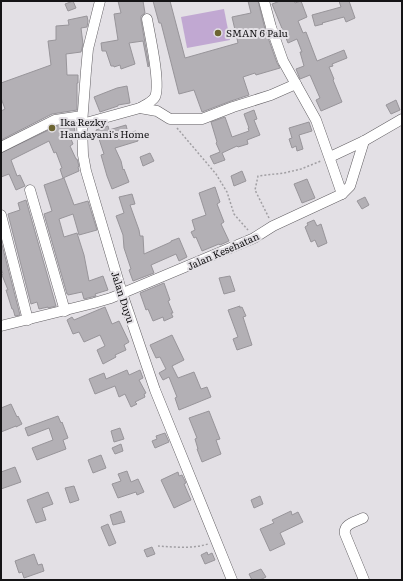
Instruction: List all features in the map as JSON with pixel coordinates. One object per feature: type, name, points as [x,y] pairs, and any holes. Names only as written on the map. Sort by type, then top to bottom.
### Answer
[{"type":"street","name":"Jalan Duyu","points":[[100,1],[88,49],[82,120],[83,156],[86,172],[122,293],[155,390],[232,580]]},
{"type":"street","points":[[264,1],[282,58],[316,120],[342,194],[350,186],[364,141]]},
{"type":"street","points":[[140,108],[152,100],[156,95],[157,76],[147,20]]},
{"type":"street","points":[[1,147],[56,120],[82,120],[140,108],[157,111],[170,119],[202,119],[271,95],[296,84]]},
{"type":"street","points":[[330,158],[364,141],[402,119]]},
{"type":"street","points":[[30,190],[65,311]]},
{"type":"street","name":"Jalan Kesehatan","points":[[1,326],[103,301],[219,254],[254,238],[273,226],[342,194]]},
{"type":"street","points":[[1,215],[28,320]]},
{"type":"street","points":[[363,518],[347,525],[344,530],[364,580]]},
{"type":"path","points":[[170,119],[216,174],[228,192],[234,214],[254,238]]},
{"type":"path","points":[[273,226],[255,190],[258,176],[284,173],[301,169],[330,158]]},
{"type":"path","points":[[158,546],[202,546],[216,542]]},
{"type":"shaded area","points":[[224,9],[230,40],[187,48],[181,17]]},
{"type":"building","points":[[73,1],[76,8],[68,11],[65,4]]},
{"type":"building","points":[[118,1],[143,1],[145,13],[141,16],[141,20],[148,67],[143,41],[129,43],[135,64],[121,69],[120,65],[114,67],[111,66],[106,51],[102,51],[101,43],[118,40],[114,14],[121,13]]},
{"type":"building","points":[[153,1],[170,1],[185,58],[238,43],[232,17],[251,13],[248,1],[258,1],[265,29],[280,68],[243,77],[249,95],[202,112],[194,90],[179,94],[161,23],[159,23]]},
{"type":"building","points":[[280,1],[294,1],[295,3],[301,1],[307,17],[298,21],[303,33],[306,32],[317,61],[344,50],[347,58],[332,64],[333,66],[329,67],[342,102],[321,111],[316,100],[320,98],[310,75],[300,79],[296,69],[304,66],[300,52],[302,52],[297,39],[288,43],[272,4]]},
{"type":"building","points":[[339,1],[349,1],[355,18],[346,22],[344,17],[315,26],[312,15],[341,7]]},
{"type":"building","points":[[87,16],[87,27],[81,28],[83,44],[81,52],[66,54],[67,75],[78,75],[77,110],[52,114],[1,140],[1,111],[5,109],[1,98],[1,83],[51,65],[48,41],[56,40],[56,26],[69,25],[68,20]]},
{"type":"building","points":[[127,86],[130,103],[118,105],[100,112],[94,97],[117,88]]},
{"type":"building","points":[[396,100],[400,110],[391,114],[386,105]]},
{"type":"building","points":[[254,110],[257,119],[254,120],[260,135],[247,140],[248,144],[237,146],[222,153],[225,160],[214,164],[210,156],[220,152],[216,143],[217,142],[211,122],[225,117],[232,137],[249,131],[244,114]]},
{"type":"building","points":[[309,122],[312,131],[299,135],[303,149],[297,151],[296,146],[292,148],[289,139],[292,138],[289,128]]},
{"type":"building","points":[[74,124],[75,133],[69,134],[73,144],[70,146],[77,159],[79,171],[63,178],[60,169],[62,168],[56,152],[54,153],[49,141],[11,160],[17,176],[20,175],[25,186],[16,190],[9,174],[1,177],[1,153],[57,126]]},
{"type":"building","points":[[126,125],[128,133],[136,131],[138,141],[115,148],[129,182],[112,189],[101,155],[104,154],[96,130],[108,126],[109,130]]},
{"type":"building","points":[[150,153],[154,161],[143,166],[140,157]]},
{"type":"building","points":[[242,171],[246,181],[234,186],[231,176]]},
{"type":"building","points":[[64,178],[74,205],[88,201],[97,230],[79,235],[73,214],[59,219],[64,237],[77,233],[84,255],[89,281],[103,276],[108,290],[95,294],[96,296],[84,299],[82,292],[67,294],[44,214],[52,211],[44,185]]},
{"type":"building","points":[[307,179],[315,198],[302,203],[294,184]]},
{"type":"building","points":[[215,187],[220,202],[217,204],[224,222],[221,224],[229,241],[202,251],[196,237],[194,238],[191,232],[195,230],[192,220],[206,215],[199,193]]},
{"type":"building","points":[[132,194],[135,204],[130,205],[140,236],[143,236],[144,254],[179,238],[187,257],[179,261],[176,254],[151,265],[154,273],[133,281],[129,270],[131,269],[124,248],[123,235],[116,216],[124,213],[119,197]]},
{"type":"building","points":[[365,197],[369,205],[362,209],[357,201]]},
{"type":"building","points":[[26,200],[56,306],[48,308],[39,309],[37,302],[31,304],[8,214],[20,210],[18,203]]},
{"type":"building","points":[[314,220],[317,226],[321,224],[327,243],[318,247],[315,240],[311,242],[305,227],[308,225],[307,223]]},
{"type":"building","points":[[1,241],[20,315],[15,316],[2,275]]},
{"type":"building","points":[[230,276],[235,291],[224,294],[219,278]]},
{"type":"building","points":[[164,283],[170,300],[168,301],[173,317],[164,321],[163,317],[153,321],[148,309],[146,310],[140,293]]},
{"type":"building","points":[[240,306],[240,308],[242,307],[246,316],[243,317],[252,345],[237,350],[233,339],[238,337],[228,310]]},
{"type":"building","points":[[105,307],[112,324],[119,321],[129,342],[124,345],[126,350],[115,355],[116,357],[103,364],[97,350],[105,346],[100,335],[84,342],[79,332],[73,334],[67,320],[72,317],[74,320]]},
{"type":"building","points":[[172,335],[184,360],[172,366],[178,378],[194,372],[201,389],[207,387],[211,397],[179,410],[175,398],[177,397],[169,377],[163,380],[159,373],[166,369],[160,357],[156,358],[150,345]]},
{"type":"building","points":[[127,370],[129,375],[140,370],[143,378],[139,380],[146,393],[144,394],[145,397],[135,402],[137,404],[131,407],[125,394],[119,397],[115,386],[95,394],[89,379],[104,373],[106,379]]},
{"type":"building","points":[[11,404],[22,424],[1,432],[1,408]]},
{"type":"building","points":[[209,411],[220,439],[216,440],[221,454],[202,462],[197,449],[195,439],[197,438],[189,418]]},
{"type":"building","points":[[58,416],[68,438],[63,440],[66,449],[37,460],[32,448],[53,440],[49,428],[28,436],[25,428]]},
{"type":"building","points":[[120,428],[124,439],[114,442],[111,431]]},
{"type":"building","points":[[165,433],[169,442],[155,448],[152,441],[157,439],[156,436]]},
{"type":"building","points":[[121,444],[123,451],[115,454],[112,448]]},
{"type":"building","points":[[101,455],[106,468],[93,473],[88,460]]},
{"type":"building","points":[[15,467],[21,482],[1,489],[1,472]]},
{"type":"building","points":[[127,471],[131,482],[138,479],[144,492],[137,495],[136,492],[118,498],[112,484],[121,481],[118,474]]},
{"type":"building","points":[[178,472],[179,476],[182,475],[186,483],[184,484],[191,500],[174,508],[161,480]]},
{"type":"building","points":[[74,486],[79,500],[70,503],[65,488]]},
{"type":"building","points":[[48,492],[53,504],[42,508],[46,520],[36,523],[27,500]]},
{"type":"building","points":[[260,496],[263,504],[254,508],[251,500]]},
{"type":"building","points":[[121,511],[125,522],[113,525],[110,515]]},
{"type":"building","points":[[291,511],[292,515],[298,512],[303,522],[280,533],[285,544],[270,551],[260,529],[274,523],[272,520]]},
{"type":"building","points":[[108,524],[116,543],[109,546],[101,527]]},
{"type":"building","points":[[152,547],[155,554],[147,557],[144,550]]},
{"type":"building","points":[[207,552],[208,555],[212,553],[215,560],[205,564],[201,555]]},
{"type":"building","points":[[34,554],[38,565],[42,564],[44,571],[24,578],[22,572],[19,573],[15,561]]},
{"type":"building","points":[[261,569],[266,577],[260,580],[252,580],[249,574]]},
{"type":"place","name":"SMAN 6 Palu","points":[[218,33]]},
{"type":"place","name":"Ika Rezky Handayani's Home","points":[[52,128]]}]
